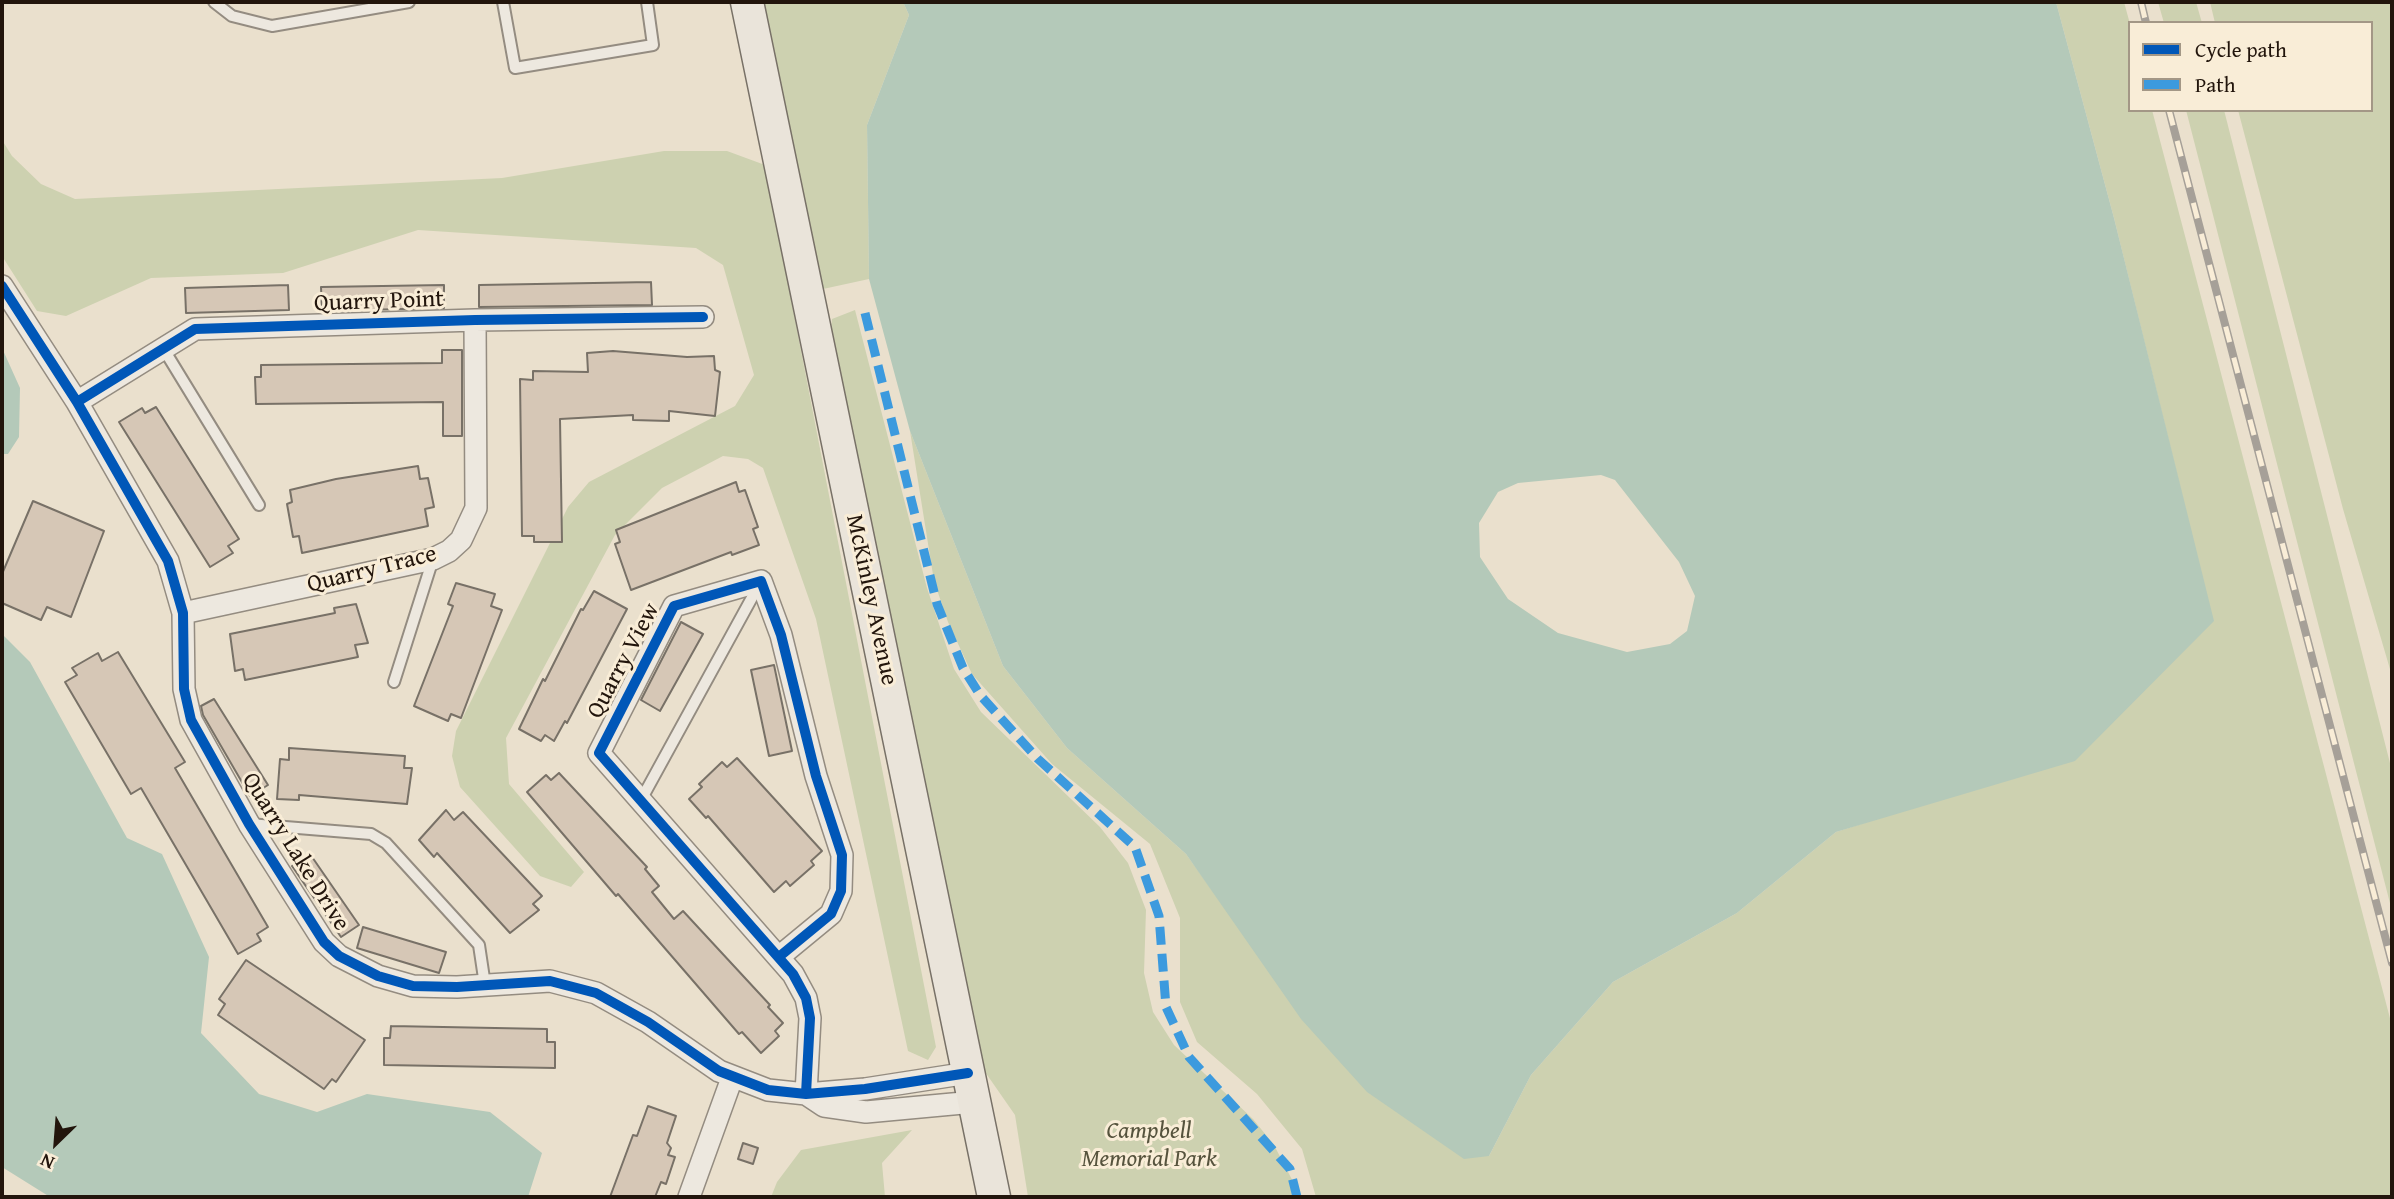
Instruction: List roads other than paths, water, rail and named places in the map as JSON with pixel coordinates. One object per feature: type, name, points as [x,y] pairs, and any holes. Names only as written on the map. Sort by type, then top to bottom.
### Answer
[{"type":"main road","name":"McKinley Avenue","points":[[747,2],[994,1197]]},
{"type":"street","name":"Quarry Lake Drive","points":[[2,286],[76,401],[168,561],[183,613],[185,704],[249,824],[324,942],[339,956],[378,976],[413,986],[550,981],[596,993],[648,1022],[732,1078],[768,1090],[807,1094],[865,1089],[971,1087]]},
{"type":"street","name":"Quarry Point","points":[[76,401],[195,329],[475,320],[702,317]]},
{"type":"street","name":"Quarry Trace","points":[[183,613],[433,559],[449,551],[461,540],[476,508],[475,320]]},
{"type":"street","name":"Quarry View","points":[[761,581],[674,606],[599,753],[780,956],[806,998],[810,1018],[807,1094]]},
{"type":"street","points":[[761,581],[781,635],[816,776],[842,855],[841,891],[831,914],[780,956]]},
{"type":"street","points":[[689,1197],[732,1078]]},
{"type":"street","name":"Quarry Lake Drive","points":[[807,1094],[824,1106],[866,1112],[971,1087]]},
{"type":"lane","points":[[214,2],[232,16],[272,26],[409,2]]},
{"type":"lane","points":[[503,2],[515,68],[653,45],[647,2]]},
{"type":"lane","points":[[163,348],[260,505]]},
{"type":"lane","points":[[394,682],[433,559]]},
{"type":"lane","points":[[641,800],[761,581]]},
{"type":"lane","points":[[249,824],[371,834],[386,843],[479,945],[485,985]]},
{"type":"lane","points":[[865,1089],[866,1112]]},
{"type":"railway","points":[[2141,2],[2146,21]]},
{"type":"railway","points":[[2170,112],[2392,963]]},
{"type":"park label","name":"Campbell Memorial Park","points":[[1149,1146]]}]
